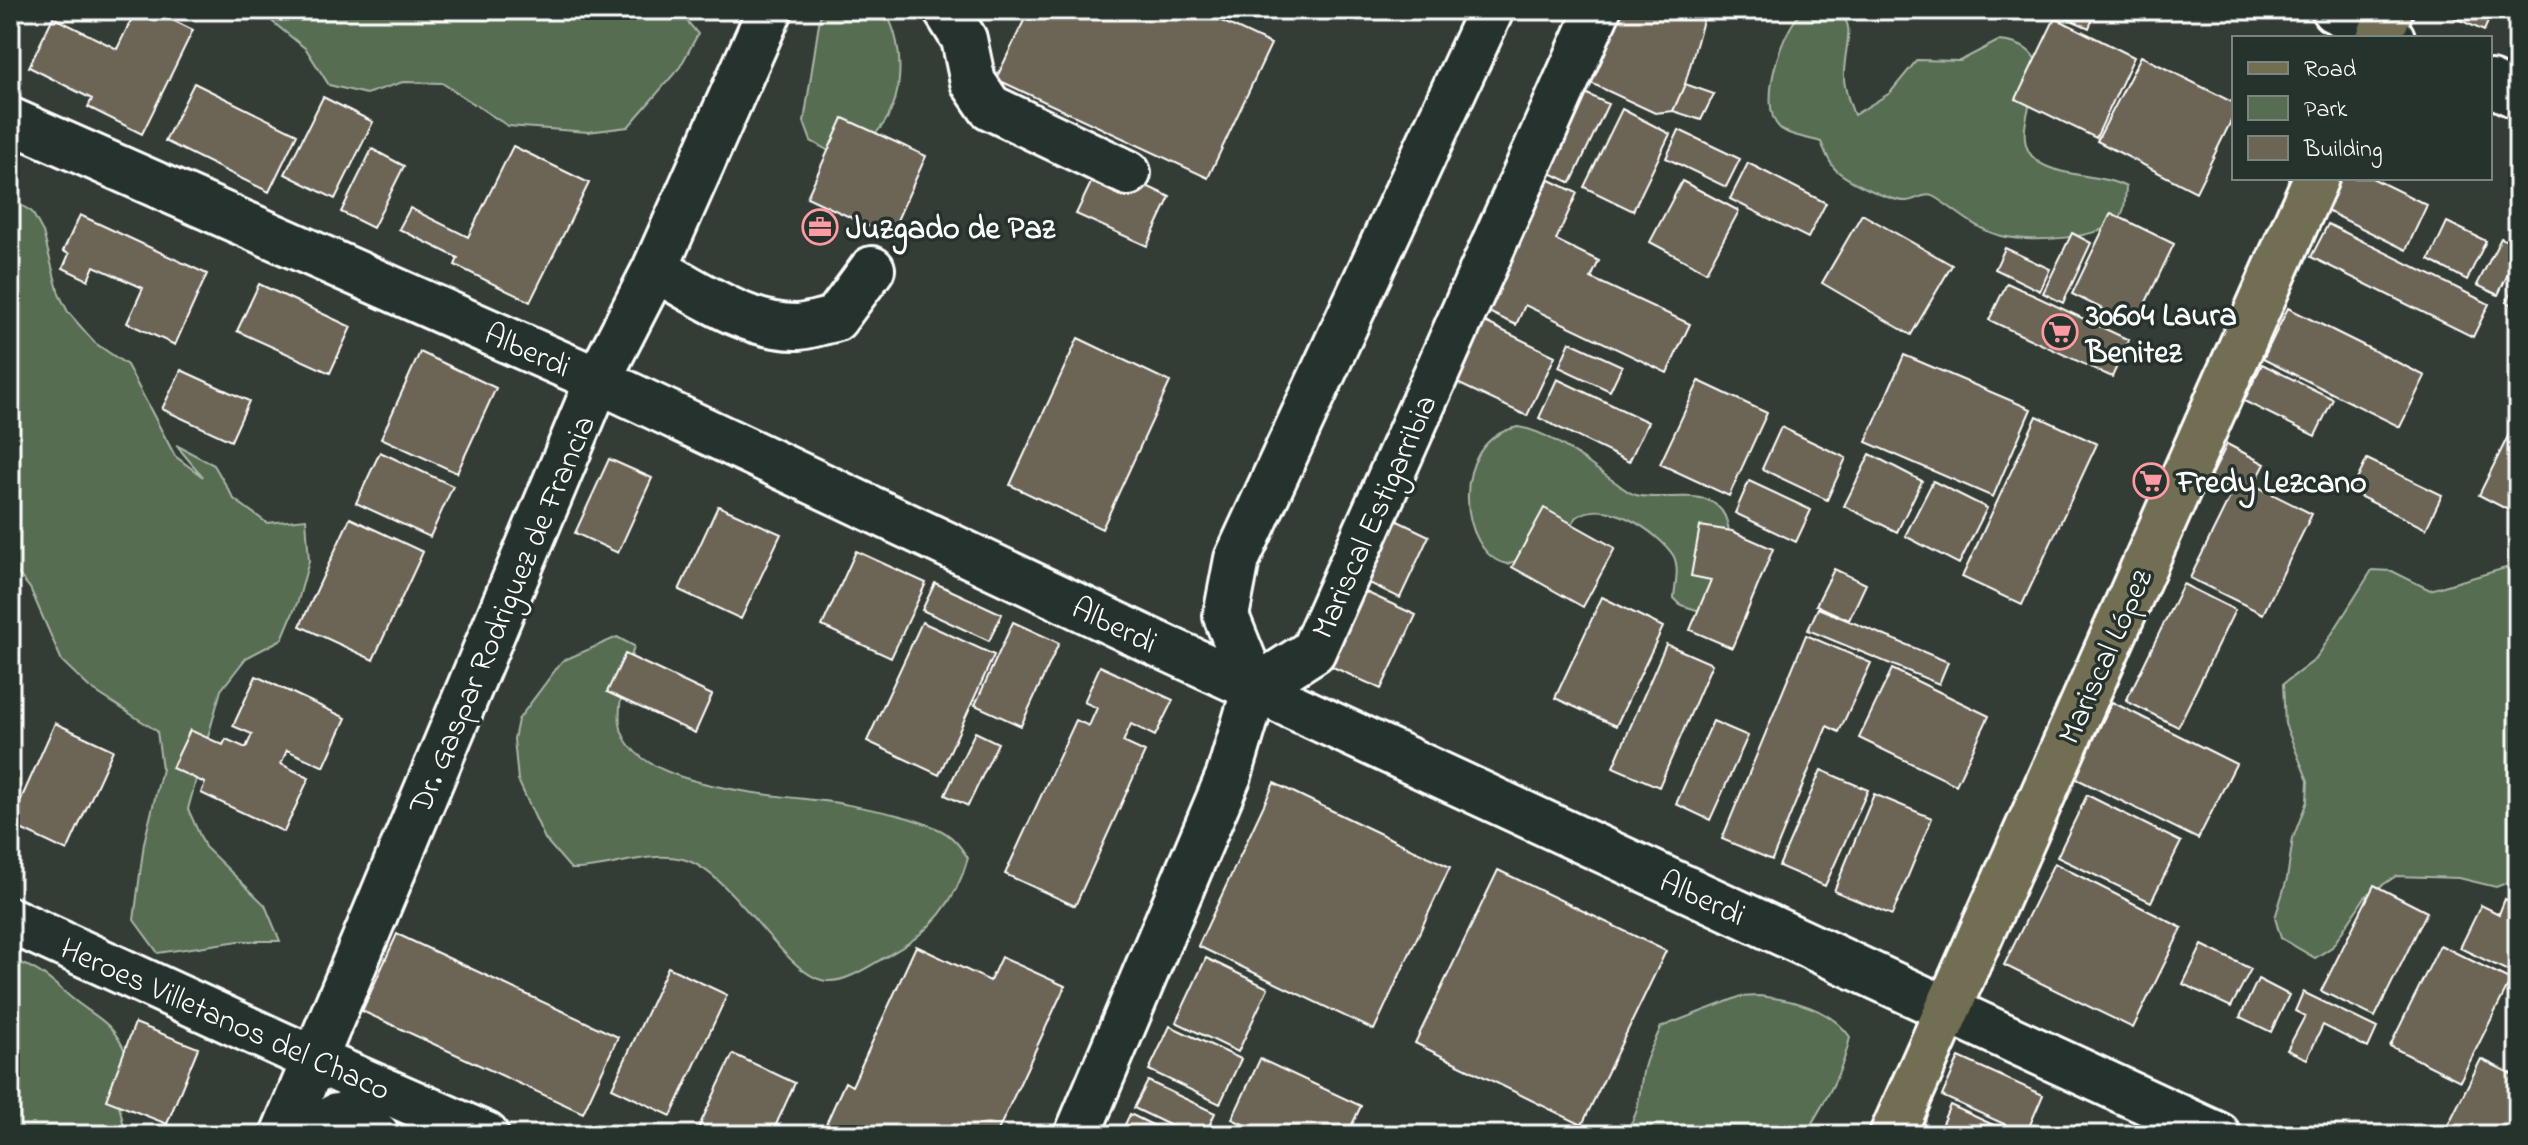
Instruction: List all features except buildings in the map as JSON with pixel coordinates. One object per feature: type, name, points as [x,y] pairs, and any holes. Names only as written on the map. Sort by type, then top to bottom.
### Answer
[{"type":"main road","name":"Mariscal López","points":[[1892,1135],[2315,180]]},
{"type":"street","name":"Dr. Gaspar Rodriguez de Francia","points":[[283,1135],[598,380],[655,269],[770,10]]},
{"type":"street","points":[[946,10],[964,39],[973,82],[990,107],[1128,173]]},
{"type":"street","points":[[1077,1135],[1229,775],[1255,688],[1226,616],[1237,559],[1491,10]]},
{"type":"street","name":"Mariscal Estigarribia","points":[[1255,688],[1313,651],[1598,10]]},
{"type":"street","points":[[2334,10],[2386,30]]},
{"type":"street","points":[[2492,84],[2518,96]]},
{"type":"street","name":"Alberdi","points":[[10,120],[598,380],[1946,1011],[2218,1135]]},
{"type":"street","points":[[655,269],[716,303],[770,323],[799,327],[835,319],[872,269]]},
{"type":"street","name":"Heroes Villetanos del Chaco","points":[[10,920],[486,1135]]},
{"type":"street","points":[[328,1135],[336,1116],[377,1135]]},
{"type":"green space","points":[[258,10],[678,10],[698,34],[680,67],[628,127],[588,132],[508,126],[442,83],[403,82],[366,94],[329,85],[306,49]]},
{"type":"green space","points":[[821,10],[884,10],[897,42],[899,61],[895,99],[889,116],[879,130],[861,143],[829,151],[811,141],[804,122]]},
{"type":"green space","points":[[1805,10],[1837,14],[1848,26],[1844,78],[1854,115],[1890,93],[1917,60],[1960,61],[1998,41],[2028,50],[2038,66],[2026,120],[2026,146],[2033,158],[2045,166],[2126,187],[2121,216],[2098,231],[2081,235],[2044,239],[2010,238],[1981,228],[1932,196],[1907,201],[1891,198],[1841,174],[1830,163],[1821,142],[1783,130],[1773,117],[1771,85],[1775,66],[1788,32]]},
{"type":"green space","points":[[10,198],[32,212],[43,232],[59,294],[68,312],[95,343],[127,365],[175,456],[203,477],[176,445],[214,465],[234,499],[267,523],[306,519],[309,561],[298,601],[282,639],[246,658],[221,690],[188,809],[205,847],[265,905],[280,941],[239,941],[158,953],[134,920],[144,843],[162,769],[157,731],[90,688],[62,661],[30,588],[10,564]]},
{"type":"green space","points":[[1518,427],[1544,435],[1633,494],[1693,497],[1717,505],[1725,516],[1729,532],[1700,611],[1681,605],[1674,598],[1676,565],[1666,546],[1643,527],[1616,514],[1589,512],[1577,517],[1567,532],[1555,542],[1507,564],[1491,556],[1478,541],[1471,520],[1468,497],[1471,474],[1480,453],[1495,436]]},
{"type":"green space","points":[[2509,567],[2518,571],[2518,803],[2514,880],[2496,887],[2459,878],[2396,876],[2365,897],[2332,947],[2315,958],[2281,938],[2275,918],[2287,879],[2293,838],[2307,801],[2308,781],[2285,724],[2283,684],[2316,659],[2372,570],[2392,571],[2430,590]]},
{"type":"green space","points":[[617,637],[634,646],[619,714],[630,746],[651,763],[714,786],[876,810],[943,831],[968,858],[956,889],[939,915],[903,947],[852,976],[828,981],[812,976],[796,964],[724,886],[705,870],[686,860],[643,858],[571,869],[545,839],[518,780],[514,739],[518,720],[562,661]]},
{"type":"green space","points":[[10,960],[35,969],[48,978],[107,1025],[119,1040],[125,1051],[115,1088],[126,1135],[16,1135],[10,1123],[13,1046],[10,1042]]},
{"type":"green space","points":[[1759,996],[1810,1007],[1832,1019],[1850,1037],[1837,1076],[1805,1135],[1620,1135],[1633,1120],[1645,1064],[1661,1027],[1739,997]]},
{"type":"place","name":"Juzgado de Paz","points":[[820,227]]},
{"type":"place","name":"30604 Laura Benitez","points":[[2060,332]]},
{"type":"place","name":"Fredy Lezcano","points":[[2151,481]]}]
